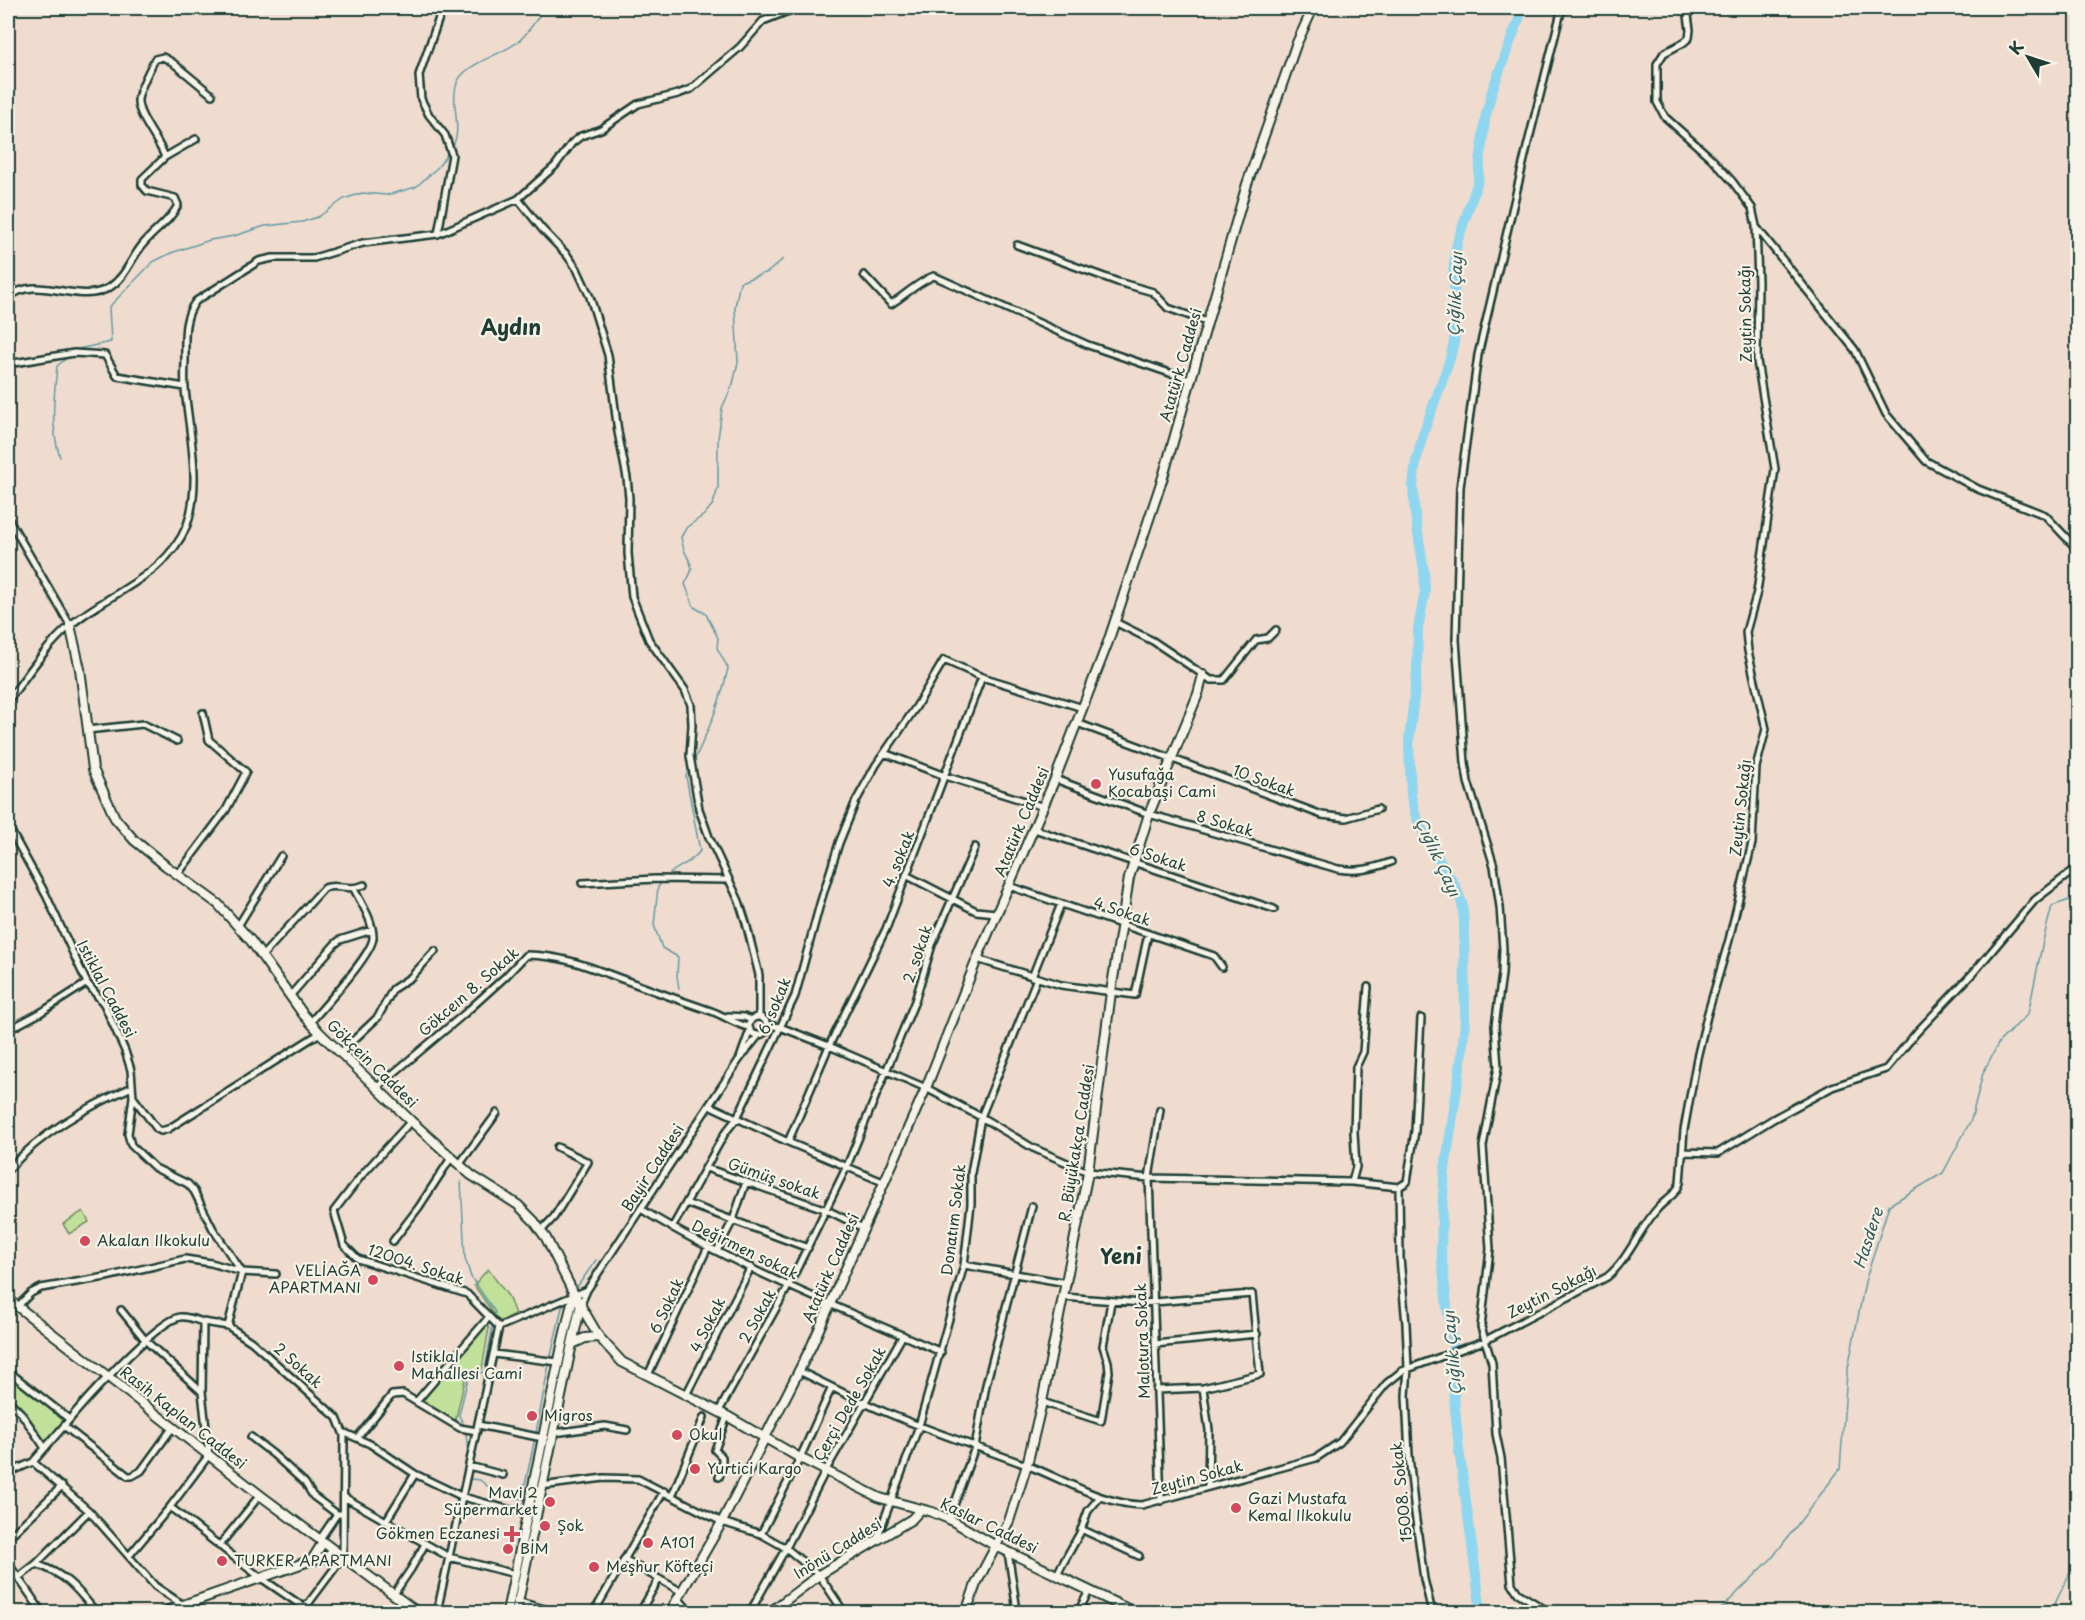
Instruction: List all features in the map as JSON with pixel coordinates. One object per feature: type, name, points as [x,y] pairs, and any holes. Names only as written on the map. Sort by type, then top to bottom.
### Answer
[{"type":"street","points":[[438,234],[451,152],[445,135],[429,115],[421,99],[419,75],[439,18],[445,8]]},
{"type":"street","points":[[8,701],[40,657],[70,625],[158,566],[178,541],[187,524],[193,483],[193,452],[185,387],[185,335],[190,309],[195,301],[259,261],[273,258],[314,258],[363,243],[438,234],[518,199],[555,166],[572,143],[581,136],[601,129],[638,104],[691,89],[740,47],[763,21],[796,8]]},
{"type":"street","name":"Atatürk Caddesi","points":[[672,1612],[722,1522],[799,1371],[926,1088],[996,913],[1044,807],[1115,622],[1162,477],[1248,184],[1296,45],[1313,8]]},
{"type":"street","points":[[1549,1612],[1518,1593],[1512,1584],[1502,1468],[1496,1434],[1492,1363],[1484,1341],[1482,1319],[1491,1236],[1483,1167],[1483,1146],[1498,1067],[1495,1026],[1503,949],[1494,866],[1464,763],[1456,640],[1460,487],[1478,356],[1562,8]]},
{"type":"street","name":"Zeytin Sokağı","points":[[1475,1344],[1600,1282],[1613,1272],[1655,1212],[1677,1191],[1680,1183],[1685,1121],[1707,1016],[1724,961],[1751,852],[1756,767],[1766,729],[1746,641],[1748,618],[1757,592],[1775,470],[1757,361],[1758,282],[1756,226],[1752,208],[1737,187],[1704,151],[1668,121],[1659,107],[1657,64],[1664,53],[1689,38],[1687,8]]},
{"type":"street","points":[[165,157],[160,143],[138,104],[139,95],[155,60],[163,57],[172,62],[212,96]]},
{"type":"street","points":[[8,298],[19,290],[30,287],[86,293],[103,291],[115,283],[145,241],[177,208],[178,202],[175,198],[147,190],[142,179],[165,157],[196,139]]},
{"type":"street","points":[[518,199],[577,269],[590,297],[608,355],[629,498],[628,553],[632,597],[649,640],[681,684],[691,705],[690,756],[699,808],[746,923],[759,975],[759,1017]]},
{"type":"street","points":[[1756,226],[1855,350],[1886,414],[1926,461],[1978,489],[2045,515],[2078,550]]},
{"type":"street","points":[[1017,245],[1118,282],[1153,292],[1168,308],[1207,322]]},
{"type":"street","points":[[864,274],[891,304],[908,294],[926,278],[934,276],[1088,345],[1190,380]]},
{"type":"street","points":[[8,364],[74,353],[105,355],[117,376],[185,387]]},
{"type":"street","points":[[8,518],[70,625]]},
{"type":"street","points":[[1115,622],[1153,641],[1211,680],[1224,680],[1256,640],[1268,638],[1276,630]]},
{"type":"street","name":"Gökçein Caddesi","points":[[70,625],[80,669],[93,770],[115,818],[134,840],[218,904],[262,956],[310,1023],[376,1088],[459,1165],[518,1204],[534,1221],[599,1337],[622,1362],[719,1411],[766,1438]]},
{"type":"street","name":"6. sokak","points":[[706,1168],[725,1133],[737,1118],[795,996],[839,843],[856,801],[944,660],[982,677]]},
{"type":"street","name":"R. Büyükakça Caddesi","points":[[966,1612],[976,1584],[1009,1521],[1027,1466],[1067,1283],[1088,1172],[1112,992],[1133,862],[1170,759],[1198,694],[1203,675]]},
{"type":"street","points":[[982,677],[1083,708]]},
{"type":"street","name":"4. sokak","points":[[788,1142],[829,1046],[886,929],[982,677]]},
{"type":"street","points":[[178,874],[226,810],[246,772],[209,740],[202,714]]},
{"type":"street","name":"10 Sokak","points":[[1077,723],[1334,818],[1346,819],[1378,809]]},
{"type":"street","points":[[87,730],[143,724],[177,741]]},
{"type":"street","points":[[884,753],[945,776],[1044,807]]},
{"type":"street","name":"8 Sokak","points":[[1055,779],[1149,814],[1338,869],[1370,870],[1391,862]]},
{"type":"street","name":"Istiklal Caddesi","points":[[8,826],[46,895],[87,983],[104,1004],[125,1051],[131,1070],[133,1097],[128,1134],[131,1145],[155,1168],[188,1184],[194,1191],[213,1229],[242,1272]]},
{"type":"street","name":"6 Sokak","points":[[1034,830],[1274,909]]},
{"type":"street","name":"2. sokak","points":[[847,1166],[915,1001],[932,945],[975,847]]},
{"type":"street","points":[[238,926],[281,856]]},
{"type":"street","points":[[1682,1152],[1718,1153],[1773,1119],[1832,1087],[1886,1069],[2036,900],[2078,867]]},
{"type":"street","points":[[906,875],[975,911],[996,913]]},
{"type":"street","points":[[582,883],[655,879],[729,880]]},
{"type":"street","points":[[262,956],[324,888],[334,886],[354,889],[364,885]]},
{"type":"street","name":"4 Sokak","points":[[1009,886],[1214,956],[1222,967]]},
{"type":"street","points":[[310,1023],[369,951],[374,938],[354,889]]},
{"type":"street","name":"Donatım Sokak","points":[[876,1541],[919,1426],[963,1265],[971,1204],[971,1173],[981,1117],[1061,904]]},
{"type":"street","points":[[290,996],[335,944],[340,940],[372,930]]},
{"type":"street","points":[[977,960],[1061,986],[1135,995],[1148,934]]},
{"type":"street","points":[[340,1053],[378,1017],[393,988],[411,977],[435,951]]},
{"type":"street","name":"Gökceın 8. Sokak","points":[[376,1088],[505,978],[526,955],[564,958],[577,962],[726,1016],[749,1029]]},
{"type":"street","points":[[8,1030],[87,983]]},
{"type":"street","points":[[1352,1182],[1356,1167],[1354,1132],[1356,1067],[1363,1052],[1368,987]]},
{"type":"street","name":"Gökceın 8. Sokak","points":[[726,1016],[752,1020]]},
{"type":"street","points":[[759,1017],[752,1020],[749,1029],[754,1034],[759,1035],[766,1030],[767,1024]]},
{"type":"street","points":[[759,1017],[767,1024],[829,1046],[926,1088],[1033,1148],[1088,1172],[1149,1178],[1352,1182],[1399,1187],[1407,1182],[1415,1131],[1421,1018]]},
{"type":"street","name":"Bayir Caddesi","points":[[739,1060],[749,1029]]},
{"type":"street","points":[[133,1097],[157,1129],[161,1131],[320,1033]]},
{"type":"street","name":"Bayir Caddesi","points":[[581,1304],[587,1290],[709,1105],[759,1035]]},
{"type":"street","points":[[8,1170],[30,1148],[63,1122],[101,1101],[132,1088]]},
{"type":"street","points":[[709,1105],[788,1142],[883,1182]]},
{"type":"street","name":"Malotura Sokak","points":[[1160,1110],[1149,1178],[1161,1501]]},
{"type":"street","points":[[459,1165],[497,1113]]},
{"type":"street","name":"12004. Sokak","points":[[411,1121],[361,1176],[334,1211],[344,1245],[358,1259],[467,1294],[499,1327]]},
{"type":"street","points":[[541,1231],[554,1217],[588,1162],[557,1147]]},
{"type":"street","points":[[393,1241],[419,1207],[451,1158]]},
{"type":"street","name":"2 Sokak","points":[[719,1411],[789,1285],[847,1166]]},
{"type":"street","name":"Gümüş sokak","points":[[672,1228],[706,1168],[827,1210],[863,1228]]},
{"type":"street","points":[[717,1251],[733,1220],[746,1182]]},
{"type":"street","name":"15008. Sokak","points":[[1399,1187],[1400,1258],[1408,1368],[1406,1396],[1414,1502],[1424,1579],[1432,1612]]},
{"type":"street","points":[[686,1203],[808,1248]]},
{"type":"street","points":[[949,1519],[975,1447],[986,1385],[1032,1206]]},
{"type":"street","name":"Değirmen sokak","points":[[641,1209],[708,1247],[941,1352]]},
{"type":"street","name":"6 Sokak","points":[[648,1375],[708,1247]]},
{"type":"street","points":[[8,1310],[18,1306],[41,1288],[106,1277],[185,1259],[211,1263],[242,1272],[276,1274]]},
{"type":"street","points":[[963,1265],[1067,1283]]},
{"type":"street","name":"4 Sokak","points":[[686,1395],[752,1267]]},
{"type":"street","points":[[8,1473],[33,1462],[108,1376],[176,1319],[186,1317],[228,1326],[242,1272]]},
{"type":"street","points":[[437,1612],[499,1327],[587,1290]]},
{"type":"street","points":[[507,1612],[514,1600],[531,1515],[533,1485],[541,1438],[556,1362],[574,1294]]},
{"type":"street","points":[[1064,1297],[1111,1302],[1155,1302],[1252,1294],[1260,1374],[1203,1388],[1156,1390]]},
{"type":"street","name":"Rasih Kaplan Caddesi","points":[[8,1299],[260,1495],[417,1612]]},
{"type":"street","points":[[1042,1402],[1101,1421],[1109,1372],[1102,1346],[1111,1302]]},
{"type":"street","points":[[516,1612],[515,1574],[531,1515],[542,1486],[581,1304]]},
{"type":"street","points":[[121,1310],[147,1341],[202,1392]]},
{"type":"street","points":[[416,1402],[491,1319]]},
{"type":"street","points":[[129,1556],[209,1455],[202,1392],[203,1322]]},
{"type":"street","name":"2 Sokak","points":[[228,1326],[252,1342],[338,1418],[343,1432]]},
{"type":"street","points":[[1155,1344],[1257,1334]]},
{"type":"street","name":"Çerçi Dede Sokak","points":[[750,1612],[826,1470],[903,1335]]},
{"type":"street","points":[[572,1344],[585,1338],[599,1337]]},
{"type":"street","name":"Zeytin Sokak","points":[[799,1371],[919,1426],[1027,1466],[1100,1497],[1132,1505],[1142,1505],[1316,1458],[1340,1442],[1386,1384],[1408,1368],[1475,1344]]},
{"type":"street","points":[[494,1354],[556,1362]]},
{"type":"street","points":[[8,1371],[69,1419]]},
{"type":"street","points":[[761,1534],[800,1458],[832,1387]]},
{"type":"street","points":[[1203,1388],[1209,1430],[1208,1487]]},
{"type":"street","points":[[357,1438],[392,1395],[403,1394],[460,1428],[477,1428],[541,1438]]},
{"type":"street","points":[[8,1400],[21,1413],[45,1448]]},
{"type":"street","points":[[719,1477],[722,1469],[722,1456],[715,1450],[727,1416]]},
{"type":"street","points":[[672,1496],[704,1417]]},
{"type":"street","points":[[64,1426],[128,1476],[138,1475],[173,1427]]},
{"type":"street","points":[[554,1433],[605,1426],[627,1430]]},
{"type":"street","points":[[304,1610],[343,1557],[340,1514],[344,1497],[343,1432],[370,1444],[415,1474],[463,1497],[531,1515]]},
{"type":"street","points":[[251,1437],[305,1483],[313,1496],[340,1514]]},
{"type":"street","name":"Kaslar Caddesi","points":[[766,1438],[800,1458],[880,1498],[949,1519],[996,1546],[1134,1612]]},
{"type":"street","points":[[33,1462],[89,1511],[155,1586],[202,1612]]},
{"type":"street","points":[[469,1466],[503,1475]]},
{"type":"street","points":[[386,1521],[415,1474]]},
{"type":"street","points":[[533,1485],[542,1486],[604,1478],[638,1479],[722,1522],[761,1534],[786,1548],[819,1575],[844,1612]]},
{"type":"street","points":[[8,1538],[62,1486]]},
{"type":"street","points":[[594,1612],[664,1491]]},
{"type":"street","points":[[219,1546],[260,1495]]},
{"type":"street","points":[[344,1497],[449,1557],[515,1574]]},
{"type":"street","points":[[1057,1574],[1088,1511],[1100,1497]]},
{"type":"street","points":[[170,1507],[261,1578],[304,1610],[311,1612]]},
{"type":"street","name":"Inönü Caddesi","points":[[770,1612],[819,1575],[912,1519],[921,1509]]},
{"type":"street","points":[[18,1578],[89,1511]]},
{"type":"street","points":[[312,1560],[321,1541],[340,1514]]},
{"type":"street","points":[[1081,1529],[1139,1556]]},
{"type":"street","points":[[394,1594],[425,1544]]},
{"type":"street","points":[[163,1612],[312,1560],[327,1557],[335,1551]]},
{"type":"street","points":[[1008,1551],[1016,1604],[1014,1612]]},
{"type":"street","points":[[624,1559],[659,1579],[680,1595],[690,1612]]},
{"type":"street","points":[[8,1563],[42,1612]]},
{"type":"street","points":[[36,1563],[51,1569],[72,1583],[96,1612]]},
{"type":"street","points":[[640,1612],[659,1579]]},
{"type":"street","points":[[1078,1612],[1089,1591]]},
{"type":"street","points":[[514,1600],[555,1612]]},
{"type":"green space","points":[[83,1211],[89,1222],[69,1234],[63,1224]]},
{"type":"green space","points":[[488,1269],[508,1296],[515,1314],[499,1322],[474,1285]]},
{"type":"green space","points":[[485,1324],[489,1328],[482,1369],[466,1375],[455,1422],[420,1401]]},
{"type":"green space","points":[[8,1373],[65,1419],[45,1443],[31,1420],[8,1394]]},
{"type":"waterway","points":[[451,149],[457,133],[455,89],[458,81],[469,69],[519,41],[544,8]]},
{"type":"waterway","name":"Çığlık Çayı","points":[[1481,1612],[1459,1450],[1454,1397],[1453,1343],[1441,1251],[1445,1169],[1465,1020],[1464,921],[1462,903],[1456,887],[1424,834],[1411,796],[1409,741],[1417,670],[1418,629],[1425,591],[1413,486],[1423,434],[1454,342],[1456,312],[1453,273],[1457,243],[1478,181],[1485,119],[1492,91],[1523,8]]},
{"type":"waterway","points":[[75,351],[111,342],[109,307],[153,262],[171,253],[210,240],[234,236],[265,226],[302,222],[318,217],[344,199],[362,193],[387,195],[416,187],[438,167],[448,153]]},
{"type":"waterway","points":[[693,763],[714,716],[728,668],[717,648],[718,638],[706,614],[694,607],[685,584],[692,568],[681,537],[687,527],[704,515],[713,504],[718,488],[718,439],[722,408],[733,384],[738,362],[735,307],[740,282],[768,272],[783,259]]},
{"type":"waterway","points":[[60,457],[54,423],[57,366],[69,356]]},
{"type":"waterway","points":[[666,878],[700,851],[686,776],[689,770]]},
{"type":"waterway","points":[[663,881],[658,887],[654,925],[662,948],[678,957],[679,989]]},
{"type":"waterway","name":"Hasdere","points":[[1718,1612],[1772,1558],[1840,1469],[1847,1373],[1865,1282],[1889,1205],[1943,1173],[1971,1120],[1983,1073],[1999,1042],[2028,1014],[2052,906],[2078,897]]},
{"type":"waterway","points":[[461,1181],[465,1258],[471,1277],[495,1312],[494,1318]]},
{"type":"waterway","points":[[577,1287],[596,1260]]},
{"type":"waterway","points":[[550,1360],[563,1303]]},
{"type":"waterway","points":[[463,1424],[459,1415],[468,1378],[485,1371],[493,1323]]},
{"type":"waterway","points":[[536,1433],[549,1364]]},
{"type":"waterway","points":[[466,1432],[468,1457]]},
{"type":"waterway","points":[[471,1479],[480,1480],[498,1495],[522,1499],[535,1438]]},
{"type":"waterway","points":[[2051,1612],[2078,1556]]},
{"type":"place","name":"Yusufağa Kocabaşi Cami","points":[[1096,784]]},
{"type":"place","name":"Akalan Ilkokulu","points":[[85,1241]]},
{"type":"place","name":"VELİAĞA APARTMANI","points":[[373,1280]]},
{"type":"place","name":"Istiklal Mahallesi Cami","points":[[399,1366]]},
{"type":"place","name":"Migros","points":[[532,1416]]},
{"type":"place","name":"Okul","points":[[677,1435]]},
{"type":"place","name":"Yurtici Kargo","points":[[695,1469]]},
{"type":"place","name":"Mavi 2 Süpermarket","points":[[550,1502]]},
{"type":"place","name":"Gazi Mustafa Kemal Ilkokulu","points":[[1236,1508]]},
{"type":"place","name":"Şok","points":[[545,1526]]},
{"type":"place","name":"Gökmen Eczanesi","points":[[512,1534]]},
{"type":"place","name":"A101","points":[[648,1543]]},
{"type":"place","name":"BİM","points":[[508,1549]]},
{"type":"place","name":"TURKER APARTMANI","points":[[222,1561]]},
{"type":"place","name":"Meşhur Köfteçi","points":[[594,1567]]},
{"type":"district","name":"Aydın","points":[[511,328]]},
{"type":"district","name":"Yeni","points":[[1121,1257]]}]
